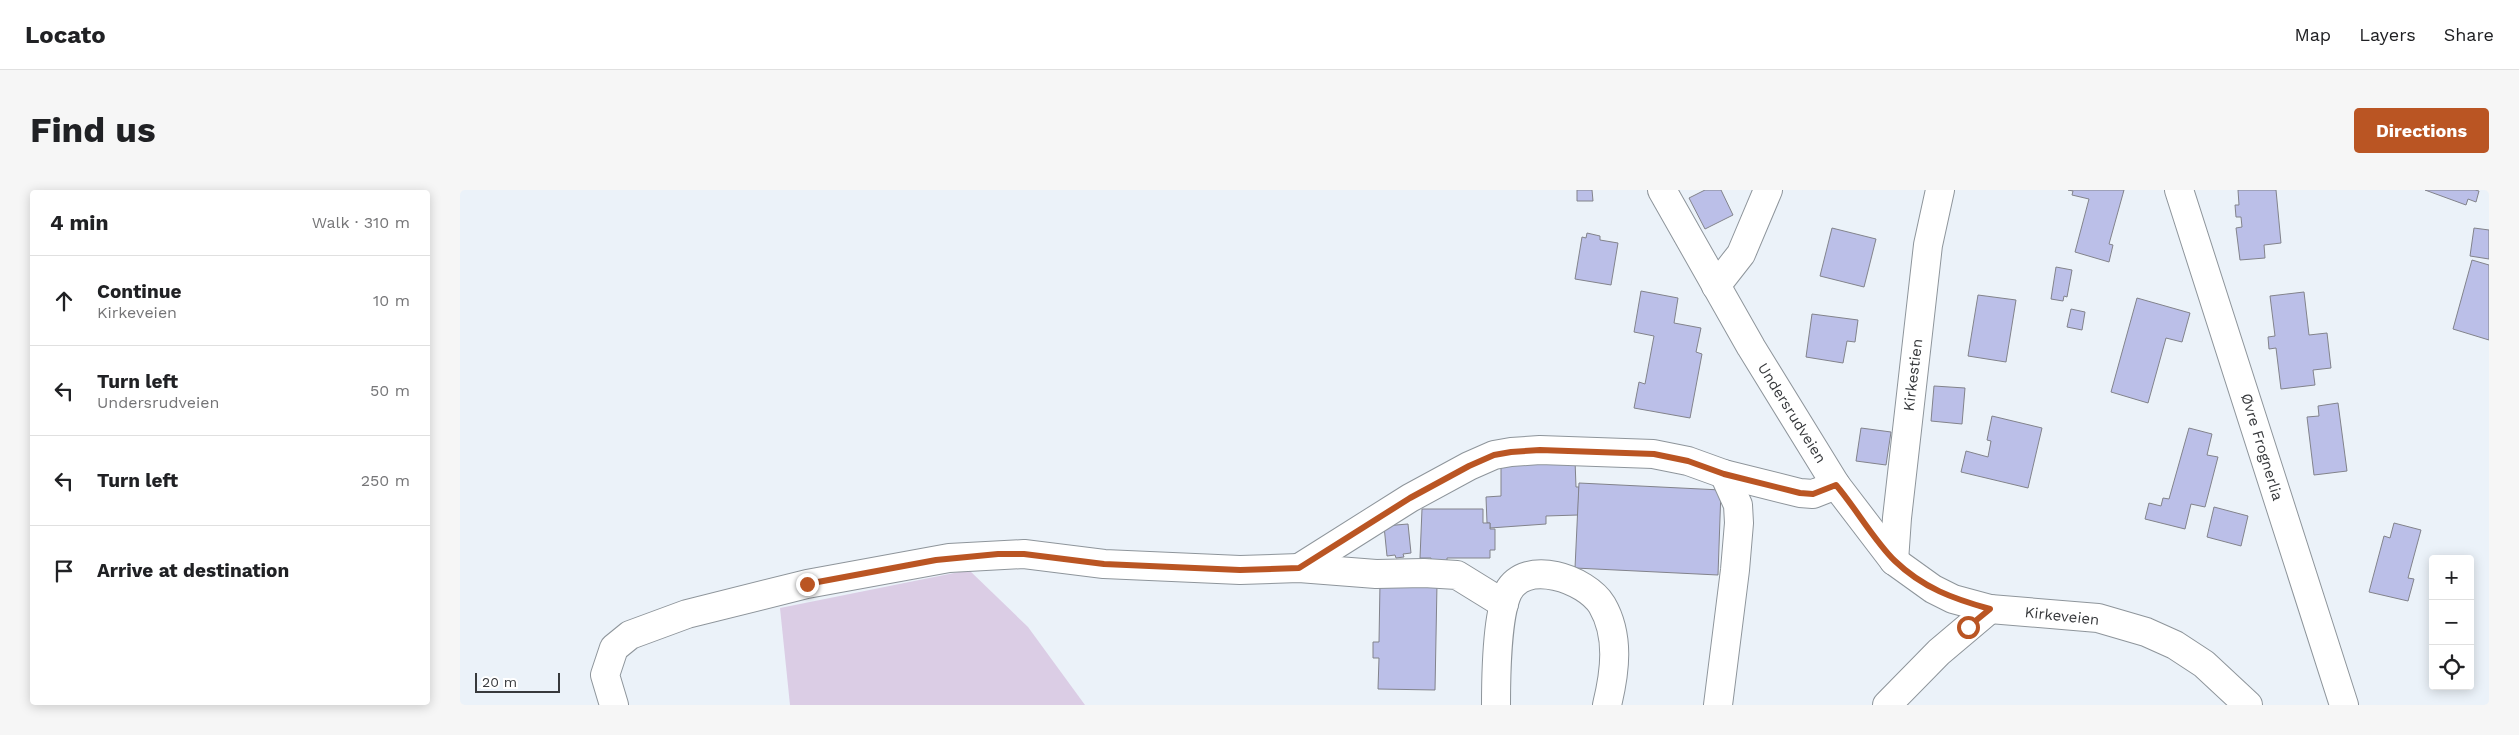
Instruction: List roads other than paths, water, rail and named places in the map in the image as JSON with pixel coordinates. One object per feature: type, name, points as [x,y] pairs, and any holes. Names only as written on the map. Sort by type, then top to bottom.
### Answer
[{"type":"street","name":"Undersrudveien","points":[[1662,190],[1716,286],[1836,485],[1894,561],[1933,589],[1953,599],[1990,609]]},
{"type":"street","points":[[1716,286],[1741,254],[1768,190]]},
{"type":"street","name":"Kirkestien","points":[[1894,561],[1896,518],[1928,245],[1940,190]]},
{"type":"street","name":"Øvre Frognerlia","points":[[2179,190],[2344,705]]},
{"type":"street","points":[[1299,568],[1410,498],[1469,466],[1494,455],[1540,450],[1654,454],[1688,461],[1724,474],[1800,493],[1813,494],[1836,485]]},
{"type":"street","points":[[1718,705],[1739,523],[1738,505],[1724,474]]},
{"type":"street","points":[[614,705],[605,676],[614,648],[630,635],[687,614],[816,582],[942,559],[998,554],[1024,554],[1104,564],[1240,570],[1299,568],[1376,574],[1424,573],[1457,575],[1504,604]]},
{"type":"street","points":[[1496,705],[1496,672],[1504,604],[1513,586],[1534,575],[1559,576],[1572,580],[1588,590],[1602,605],[1614,642],[1615,675],[1608,705]]},
{"type":"street","points":[[1887,705],[1939,652],[1990,609]]},
{"type":"street","name":"Kirkeveien","points":[[1990,609],[2098,618],[2146,632],[2175,645],[2204,664],[2248,705]]}]
